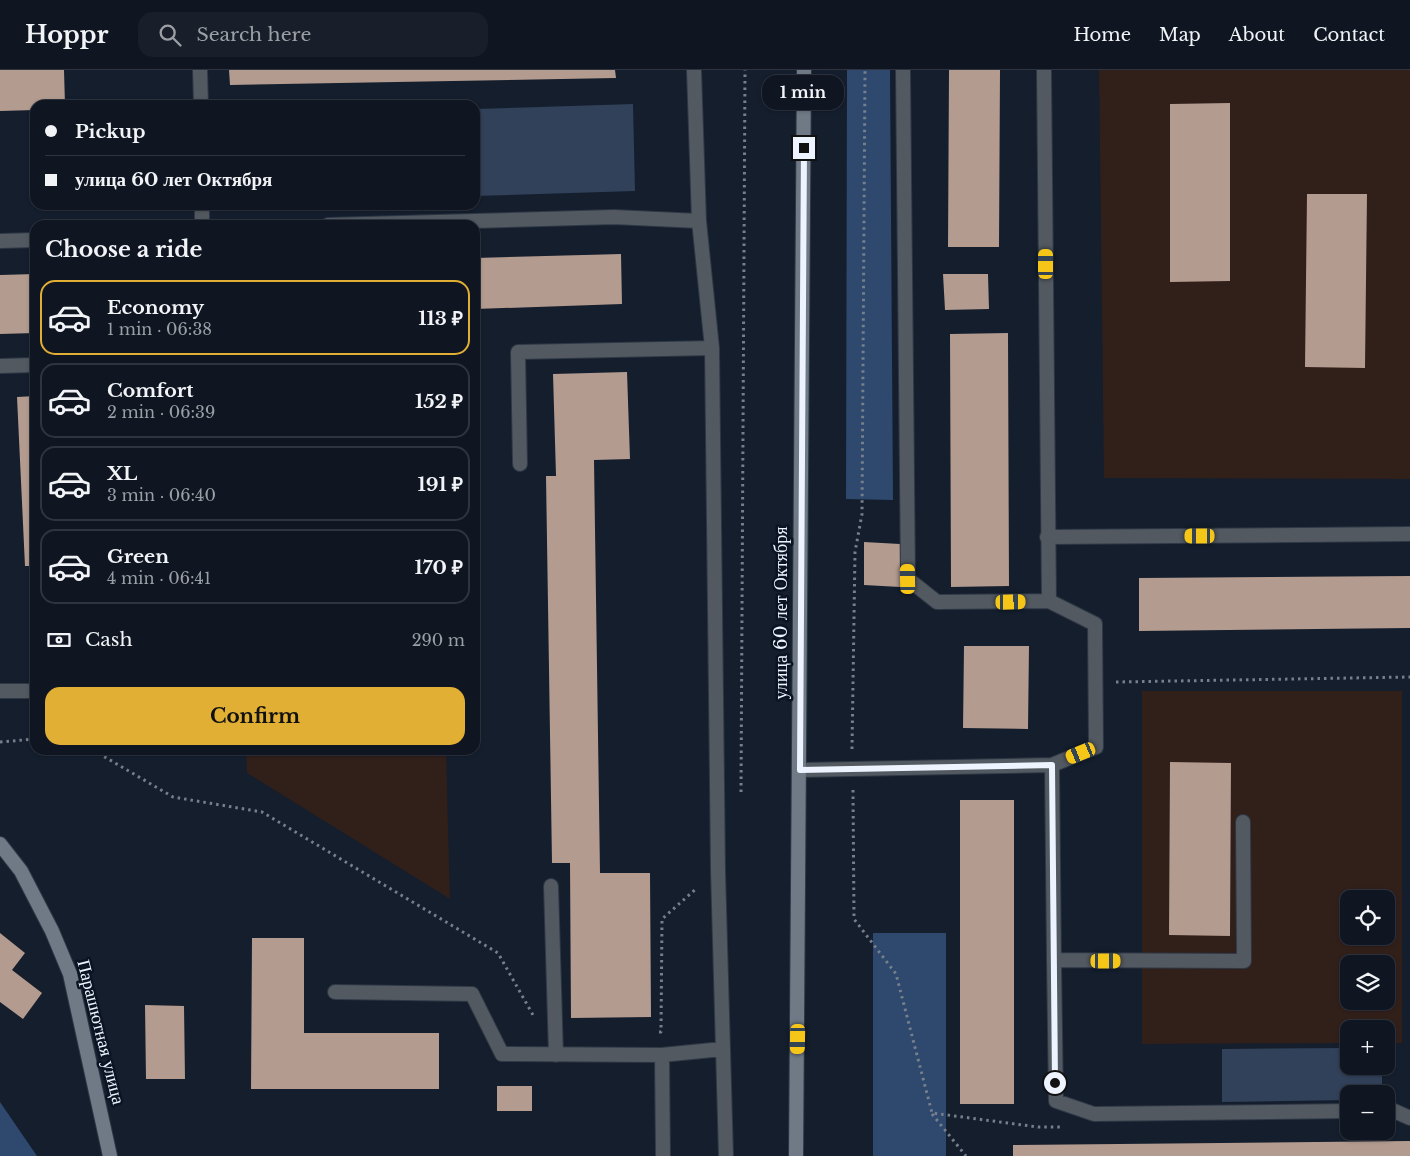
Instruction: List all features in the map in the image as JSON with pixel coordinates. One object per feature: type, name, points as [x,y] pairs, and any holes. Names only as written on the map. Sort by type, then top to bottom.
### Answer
[{"type":"main road","name":"улица 60 лет Октября","points":[[796,1156],[804,70]]},
{"type":"main road","name":"Парашютная улица","points":[[0,844],[21,871],[52,931],[70,974],[110,1156]]},
{"type":"lane","points":[[200,70],[200,100]]},
{"type":"lane","points":[[694,70],[699,221],[712,348],[718,871],[726,1156]]},
{"type":"lane","points":[[800,770],[1052,765],[1096,747],[1095,624],[1048,601],[937,602],[908,579],[903,70]]},
{"type":"lane","points":[[1044,70],[1048,601]]},
{"type":"lane","points":[[480,221],[614,217],[699,221]]},
{"type":"lane","points":[[0,241],[30,240]]},
{"type":"lane","points":[[520,464],[518,352],[712,348]]},
{"type":"lane","points":[[0,366],[30,364]]},
{"type":"lane","points":[[1047,537],[1410,534]]},
{"type":"lane","points":[[0,691],[30,691]]},
{"type":"lane","points":[[1052,765],[1056,1101],[1094,1114],[1340,1110]]},
{"type":"lane","points":[[1054,960],[1244,960],[1243,822]]},
{"type":"lane","points":[[551,886],[556,1055]]},
{"type":"lane","points":[[335,992],[472,994],[502,1054],[662,1055],[722,1049]]},
{"type":"lane","points":[[662,1055],[663,1156]]},
{"type":"lane","points":[[1395,1111],[1410,1118]]},
{"type":"path","points":[[741,793],[745,70]]},
{"type":"path","points":[[865,70],[862,514],[854,552],[852,768],[854,919],[896,974],[932,1113],[966,1156]]},
{"type":"path","points":[[1096,682],[1410,677]]},
{"type":"path","points":[[0,742],[30,739]]},
{"type":"path","points":[[102,755],[173,797],[262,812],[498,953],[543,1033],[556,1033]]},
{"type":"path","points":[[652,1032],[661,1032],[662,919]]},
{"type":"path","points":[[932,1113],[1038,1127],[1067,1127]]},
{"type":"shaded area","points":[[847,70],[890,70],[893,500],[846,499]]},
{"type":"shaded area","points":[[1099,70],[1410,70],[1410,479],[1104,478]]},
{"type":"shaded area","points":[[633,104],[635,191],[480,196],[480,109]]},
{"type":"shaded area","points":[[1142,691],[1402,691],[1402,1043],[1395,1043],[1395,1020],[1340,1020],[1340,1043],[1142,1044]]},
{"type":"shaded area","points":[[246,755],[446,755],[450,899],[247,773]]},
{"type":"shaded area","points":[[873,933],[946,933],[946,1156],[873,1156]]},
{"type":"shaded area","points":[[1340,1048],[1340,1075],[1382,1075],[1382,1085],[1340,1085],[1340,1100],[1222,1102],[1222,1049]]},
{"type":"shaded area","points":[[0,1102],[37,1156],[0,1156]]},
{"type":"building","points":[[0,70],[64,70],[65,100],[30,100],[30,110],[0,111]]},
{"type":"building","points":[[229,70],[615,70],[616,78],[230,85]]},
{"type":"building","points":[[949,70],[1000,70],[999,247],[948,247]]},
{"type":"building","points":[[1230,103],[1230,281],[1170,282],[1170,104]]},
{"type":"building","points":[[1307,194],[1367,194],[1365,368],[1305,367]]},
{"type":"building","points":[[621,254],[622,304],[480,309],[480,258]]},
{"type":"building","points":[[30,274],[30,333],[0,334],[0,275]]},
{"type":"building","points":[[943,274],[988,274],[989,309],[945,310]]},
{"type":"building","points":[[1008,333],[1009,586],[951,587],[950,334]]},
{"type":"building","points":[[627,372],[630,459],[594,460],[600,873],[650,873],[651,1017],[571,1018],[570,863],[552,863],[546,476],[556,476],[553,374]]},
{"type":"building","points":[[30,396],[30,566],[25,566],[17,397]]},
{"type":"building","points":[[864,542],[900,544],[900,587],[864,585]]},
{"type":"building","points":[[1410,576],[1410,628],[1139,631],[1139,578]]},
{"type":"building","points":[[964,646],[1029,646],[1028,729],[963,728]]},
{"type":"building","points":[[1170,762],[1231,763],[1230,936],[1169,935]]},
{"type":"building","points":[[960,800],[1014,800],[1014,1104],[960,1104]]},
{"type":"building","points":[[0,933],[25,953],[12,970],[42,993],[23,1019],[0,1002]]},
{"type":"building","points":[[252,938],[304,938],[304,1033],[439,1033],[439,1089],[251,1089]]},
{"type":"building","points":[[145,1005],[184,1006],[185,1079],[146,1079]]},
{"type":"building","points":[[497,1086],[532,1086],[532,1111],[497,1111]]},
{"type":"building","points":[[1410,1141],[1410,1156],[1013,1156],[1013,1145]]},
{"type":"route","points":[[804,148],[800,770],[1052,765],[1055,1083]]}]
